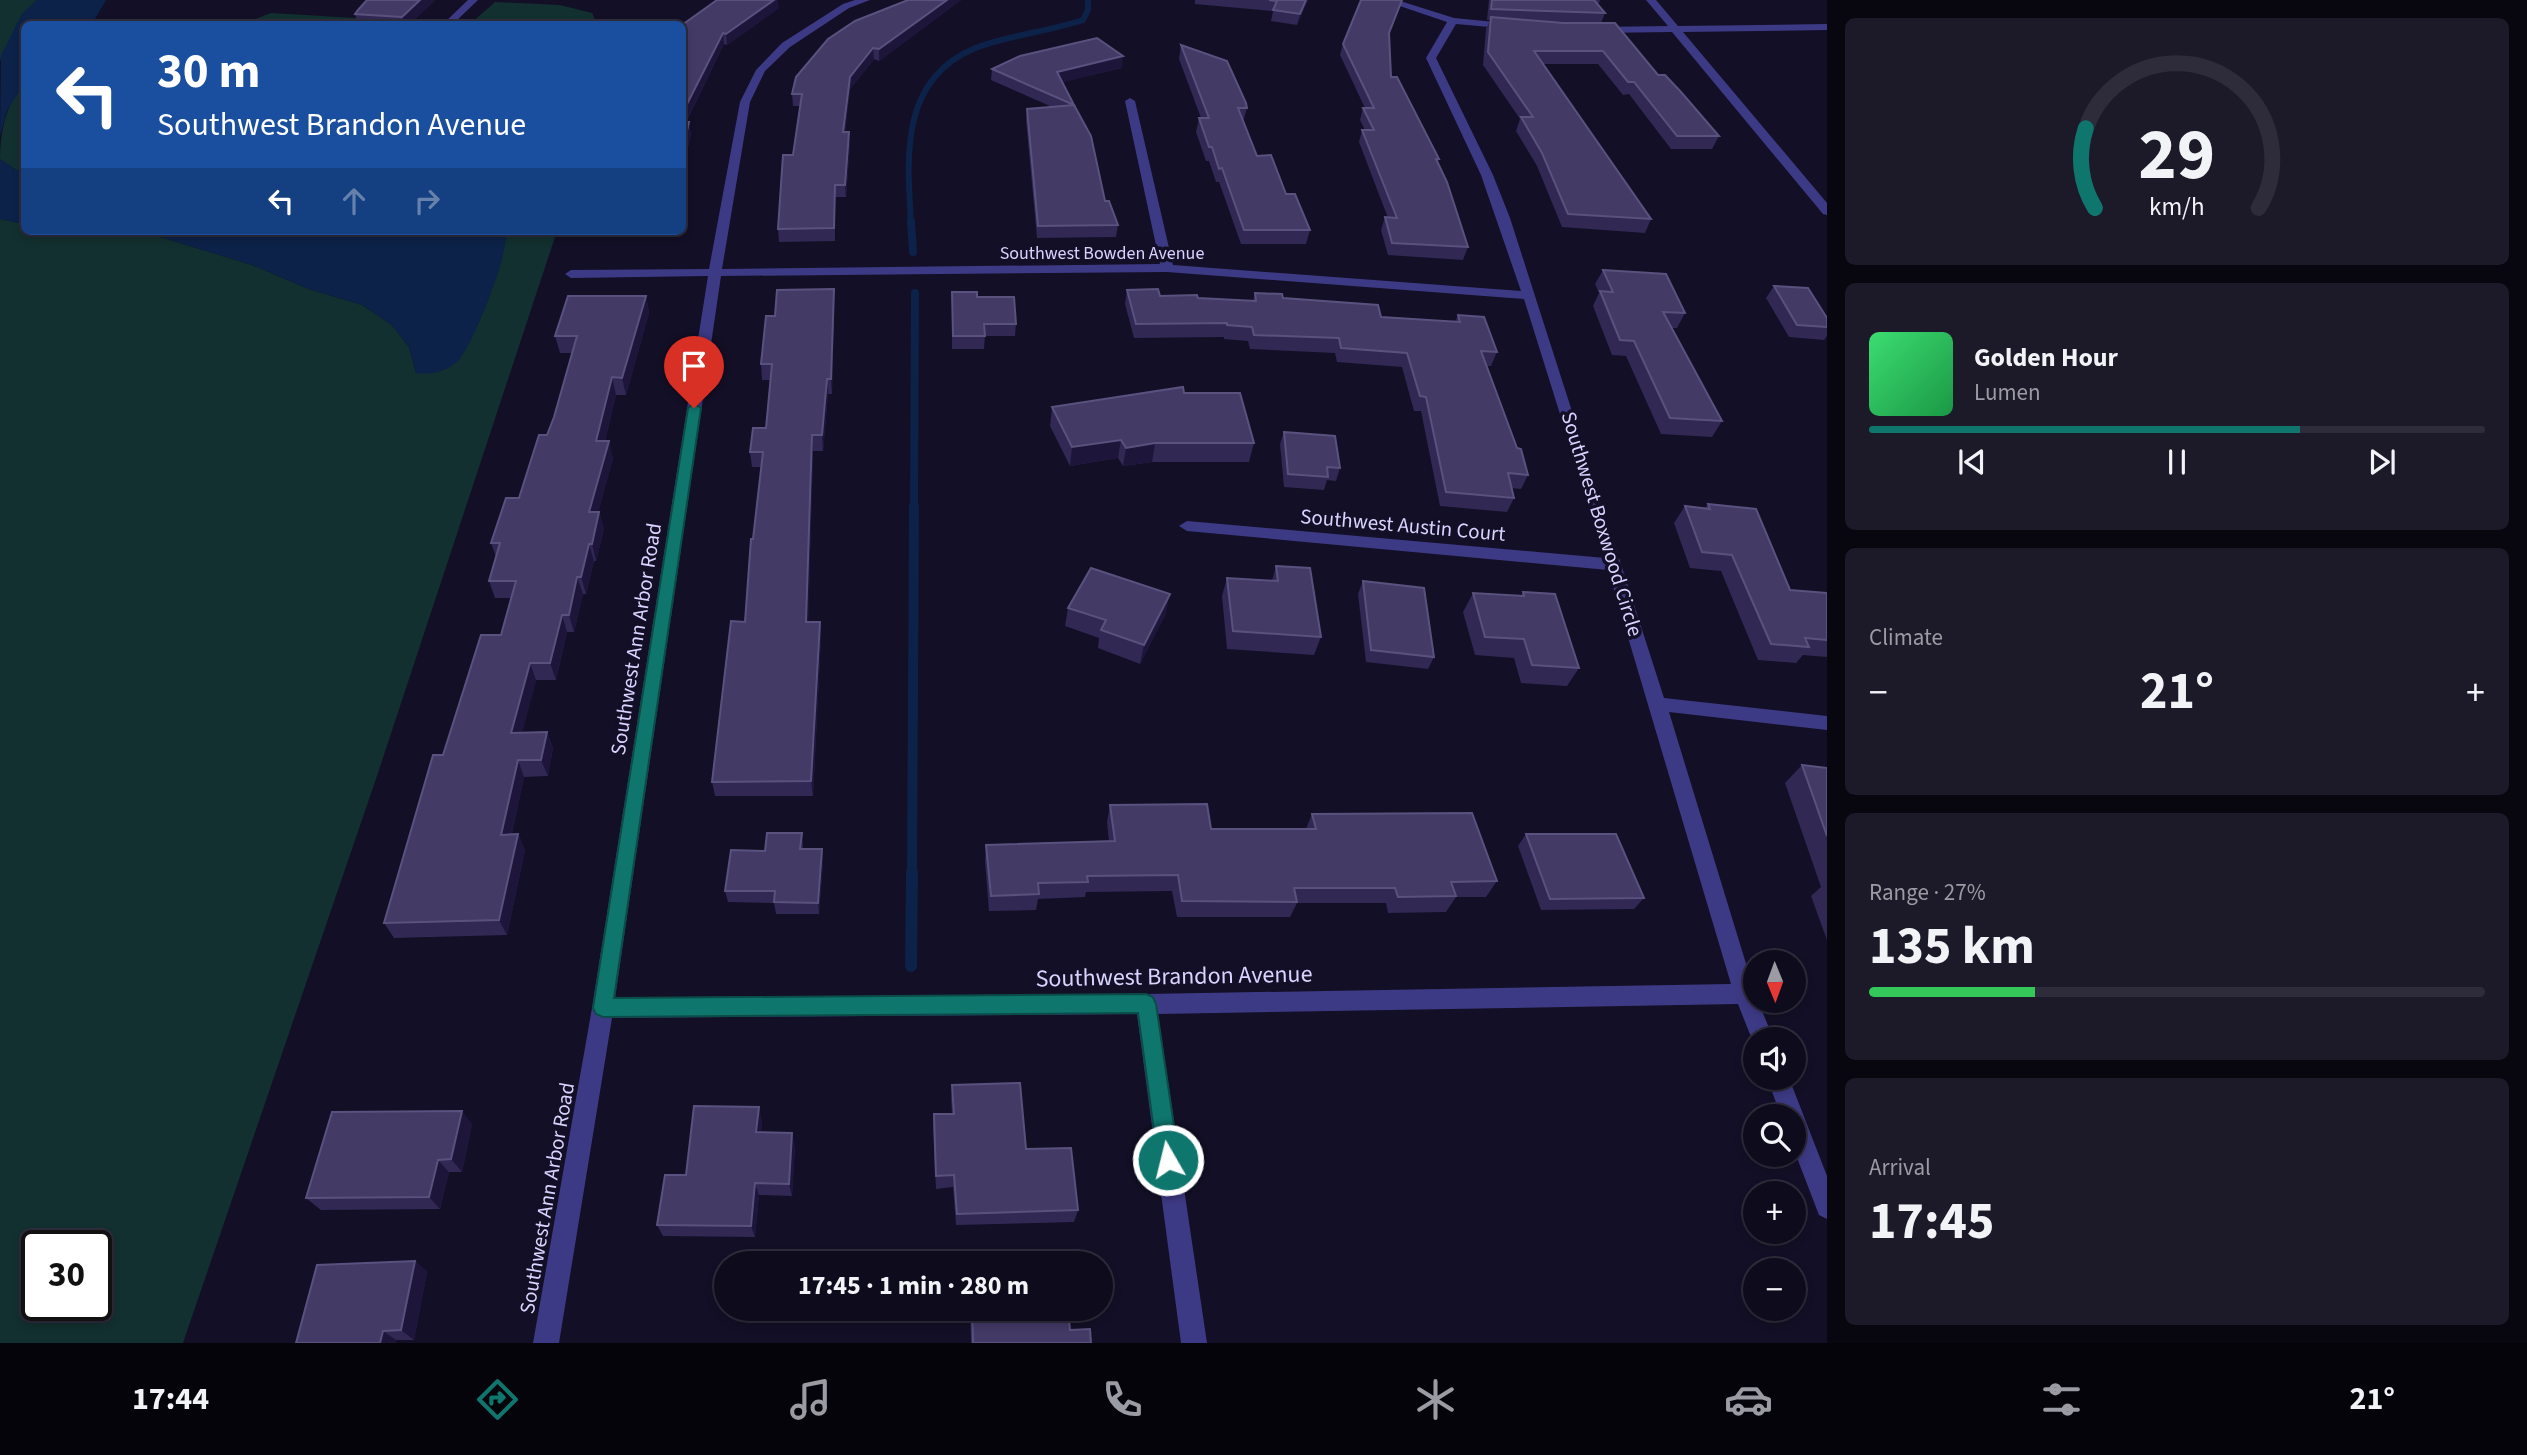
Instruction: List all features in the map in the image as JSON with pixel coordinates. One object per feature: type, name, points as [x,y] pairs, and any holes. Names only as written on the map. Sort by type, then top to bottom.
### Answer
[{"type":"street","points":[[451,21],[473,0]]},
{"type":"street","name":"Southwest Ann Arbor Road","points":[[546,1343],[603,1008],[715,272],[745,102],[752,84],[786,45],[838,3],[865,0]]},
{"type":"street","points":[[1387,0],[1453,21],[1518,27]]},
{"type":"street","points":[[1651,0],[1827,211]]},
{"type":"street","name":"Southwest Boxwood Circle","points":[[1453,21],[1431,58],[1487,175],[1530,296],[1743,987]]},
{"type":"street","points":[[1584,30],[1827,27]]},
{"type":"street","points":[[1130,101],[1167,268]]},
{"type":"street","name":"Southwest Bowden Avenue","points":[[571,274],[1167,268],[1530,296]]},
{"type":"street","name":"Southwest Austin Court","points":[[1187,526],[1615,565]]},
{"type":"street","points":[[1657,704],[1827,723]]},
{"type":"street","name":"Southwest Brandon Avenue","points":[[603,1008],[1146,1004],[1743,994]]},
{"type":"street","points":[[1146,1004],[1194,1343]]},
{"type":"street","points":[[1806,1152],[1827,1207]]},
{"type":"green space","points":[[0,0],[37,0],[22,14],[0,61]]},
{"type":"green space","points":[[495,2],[560,5],[592,13],[596,21],[473,21]]},
{"type":"green space","points":[[271,13],[406,21],[250,21]]},
{"type":"green space","points":[[21,87],[21,171],[0,159],[5,119]]},
{"type":"green space","points":[[0,219],[21,223],[21,235],[154,235],[252,265],[309,289],[362,305],[392,325],[409,347],[416,373],[458,361],[489,298],[506,235],[556,235],[377,776],[183,1343],[0,1343]]},
{"type":"water","points":[[37,0],[106,0],[94,21],[21,21],[21,88],[7,111],[0,136],[1,55],[22,14]]},
{"type":"water","points":[[0,159],[21,171],[21,223],[0,219]]},
{"type":"water","points":[[154,235],[506,235],[498,272],[469,345],[457,362],[438,372],[427,374],[416,373],[409,347],[392,325],[362,305],[309,289],[252,265]]},
{"type":"building","points":[[367,0],[420,0],[402,17],[355,14]]},
{"type":"building","points":[[717,0],[774,0],[726,34],[723,33],[686,106],[686,22]]},
{"type":"building","points":[[908,0],[947,0],[879,49],[873,48],[850,77],[843,132],[849,132],[845,185],[835,185],[834,228],[778,229],[783,155],[793,155],[802,94],[792,94],[796,77],[828,39],[855,21]]},
{"type":"building","points":[[1269,0],[1306,0],[1300,14],[1273,10],[1277,1]]},
{"type":"building","points":[[1361,0],[1402,0],[1389,33],[1391,77],[1397,77],[1439,159],[1436,159],[1447,182],[1468,247],[1392,243],[1385,217],[1397,218],[1362,130],[1374,130],[1363,108],[1374,108],[1343,44]]},
{"type":"building","points":[[1492,0],[1594,0],[1605,13],[1491,9]]},
{"type":"building","points":[[1491,17],[1563,23],[1615,23],[1658,75],[1665,75],[1719,136],[1677,136],[1634,82],[1628,82],[1603,51],[1534,51],[1651,219],[1568,214],[1542,153],[1521,117],[1533,117],[1488,52]]},
{"type":"building","points":[[1097,38],[1123,56],[1057,72],[1074,105],[992,69],[1020,56]]},
{"type":"building","points":[[1181,45],[1227,61],[1246,103],[1247,108],[1238,108],[1257,156],[1271,155],[1286,194],[1295,194],[1310,230],[1244,230],[1222,168],[1219,169],[1199,118],[1209,118]]},
{"type":"building","points":[[1074,105],[1091,136],[1105,201],[1109,201],[1118,225],[1038,226],[1027,109]]},
{"type":"building","points":[[1603,270],[1666,274],[1685,313],[1663,312],[1722,421],[1670,418],[1634,341],[1620,340],[1600,291],[1613,292]]},
{"type":"building","points":[[1774,286],[1808,288],[1827,318],[1827,327],[1797,325]]},
{"type":"building","points":[[834,289],[831,379],[827,379],[822,435],[812,435],[806,622],[820,622],[811,781],[712,782],[731,621],[745,622],[751,539],[763,452],[750,452],[753,428],[766,428],[772,364],[761,364],[766,316],[775,316],[777,290]]},
{"type":"building","points":[[1158,289],[1160,296],[1197,295],[1198,298],[1256,301],[1255,293],[1282,294],[1283,298],[1378,305],[1381,317],[1460,322],[1458,315],[1484,317],[1497,352],[1481,351],[1517,448],[1521,449],[1528,475],[1508,473],[1514,498],[1446,492],[1426,397],[1420,396],[1407,353],[1341,348],[1339,338],[1254,335],[1252,327],[1227,323],[1136,324],[1127,290]]},
{"type":"building","points":[[952,292],[977,292],[977,297],[1014,297],[1016,324],[984,324],[985,336],[953,336]]},
{"type":"building","points":[[568,296],[646,296],[622,378],[612,377],[596,441],[609,441],[589,512],[599,512],[592,544],[589,544],[581,577],[577,577],[569,615],[562,615],[550,663],[530,663],[511,733],[547,732],[541,760],[518,760],[501,835],[518,834],[499,920],[384,923],[433,755],[443,755],[481,635],[501,635],[516,581],[489,581],[500,543],[491,543],[506,498],[519,498],[539,435],[547,435],[554,417],[577,336],[555,336]]},
{"type":"building","points":[[1183,387],[1184,393],[1240,393],[1254,443],[1155,443],[1126,448],[1121,440],[1072,447],[1052,407]]},
{"type":"building","points":[[1284,432],[1335,436],[1340,468],[1327,467],[1328,477],[1288,474]]},
{"type":"building","points":[[1708,504],[1756,509],[1790,590],[1827,593],[1827,640],[1805,638],[1809,647],[1771,644],[1732,555],[1702,552],[1685,506],[1710,509]]},
{"type":"building","points":[[1276,566],[1310,568],[1321,637],[1233,631],[1227,578],[1278,581]]},
{"type":"building","points":[[1091,568],[1170,594],[1144,645],[1101,630],[1106,620],[1068,608]]},
{"type":"building","points":[[1363,581],[1424,588],[1434,657],[1371,650]]},
{"type":"building","points":[[1523,592],[1555,594],[1579,668],[1532,665],[1524,639],[1485,637],[1473,593],[1524,596]]},
{"type":"building","points":[[1802,765],[1827,768],[1827,836]]},
{"type":"building","points":[[1207,804],[1211,829],[1316,829],[1312,814],[1472,813],[1497,881],[1451,882],[1456,896],[1398,897],[1395,888],[1294,888],[1297,902],[1182,901],[1178,875],[1087,876],[1088,882],[1038,883],[1039,894],[991,896],[986,845],[1115,841],[1110,805]]},
{"type":"building","points":[[767,833],[802,833],[800,849],[822,849],[818,903],[774,902],[775,891],[725,891],[731,850],[765,851]]},
{"type":"building","points":[[1526,834],[1616,834],[1644,898],[1550,899]]},
{"type":"building","points":[[1020,1083],[1026,1149],[1071,1148],[1078,1210],[957,1214],[954,1175],[936,1176],[934,1114],[954,1114],[952,1085]]},
{"type":"building","points":[[694,1106],[759,1107],[756,1132],[792,1133],[789,1184],[755,1183],[751,1226],[657,1225],[665,1175],[686,1175]]},
{"type":"building","points":[[462,1111],[451,1159],[438,1160],[429,1197],[306,1198],[332,1112]]},
{"type":"building","points":[[415,1261],[401,1330],[383,1331],[380,1343],[296,1343],[317,1265]]},
{"type":"building","points":[[972,1321],[1069,1321],[1070,1330],[1090,1329],[1091,1343],[973,1343]]},
{"type":"waterway","points":[[911,223],[909,172],[913,123],[920,100],[932,80],[949,63],[973,49],[1083,20],[1088,10],[1088,0]]},
{"type":"waterway","points":[[911,221],[913,252]]},
{"type":"waterway","points":[[914,508],[915,293]]},
{"type":"waterway","points":[[912,874],[914,506]]},
{"type":"waterway","points":[[911,966],[912,872]]},
{"type":"route","points":[[694,408],[603,1008],[1146,1004],[1168,1160]]}]
